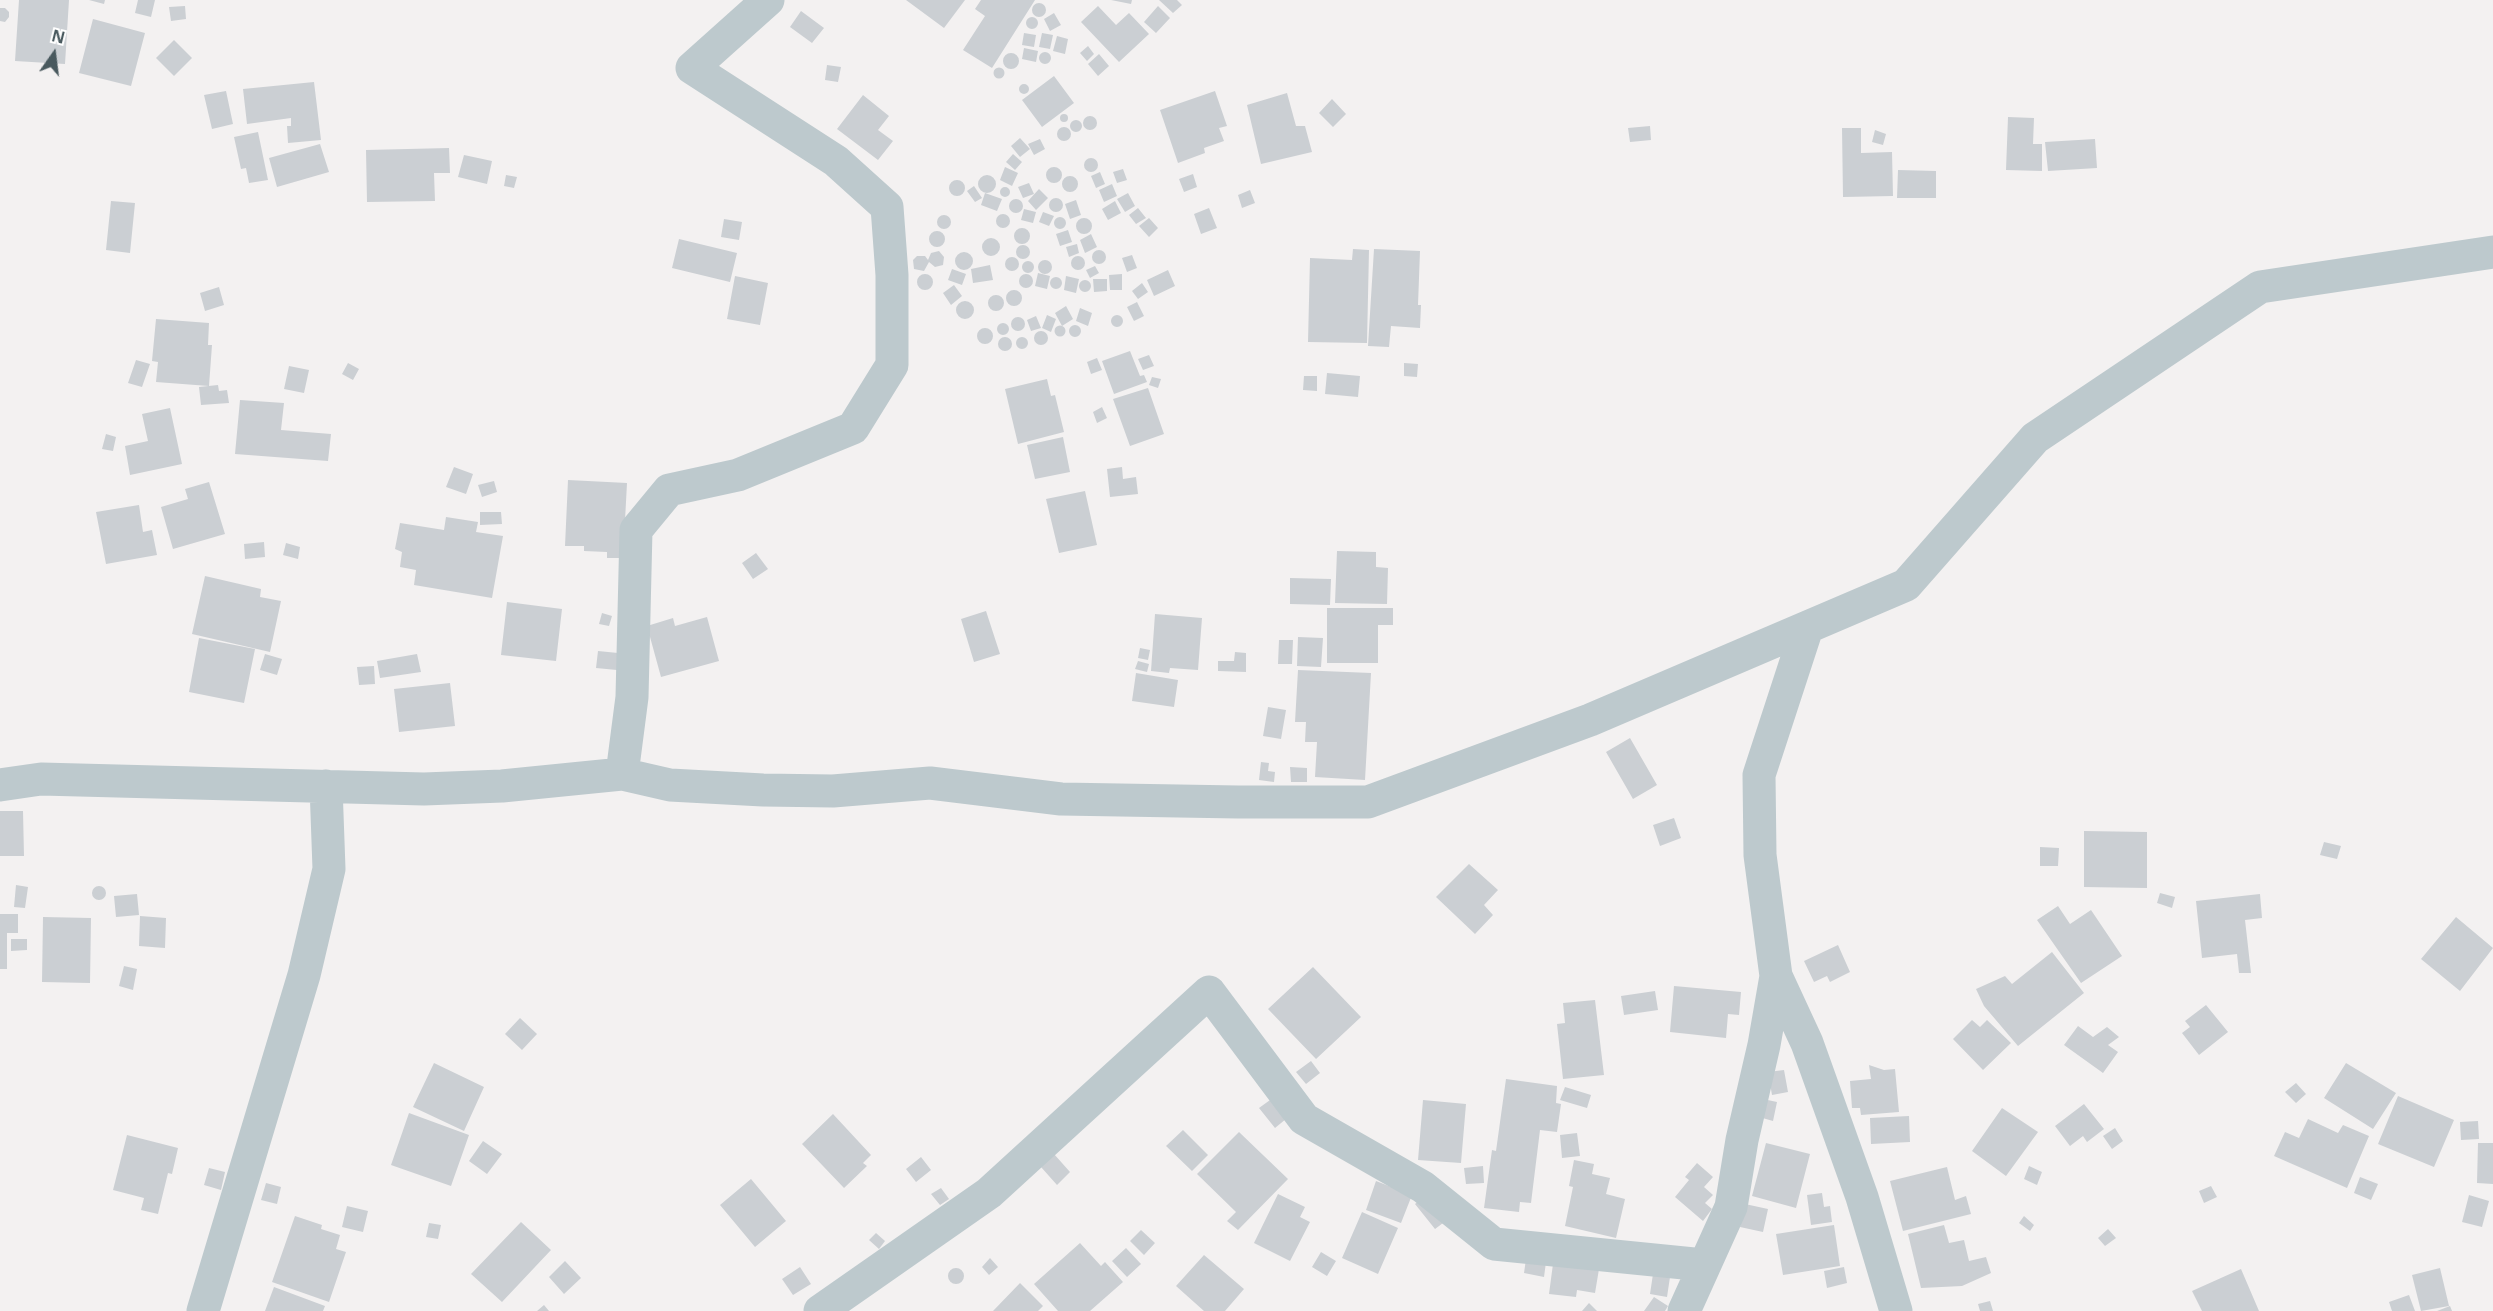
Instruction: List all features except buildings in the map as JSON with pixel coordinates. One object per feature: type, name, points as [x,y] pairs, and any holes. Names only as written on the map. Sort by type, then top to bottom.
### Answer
[{"type":"street","points":[[622,774],[632,697],[636,530],[669,490],[738,475],[853,428],[892,365],[892,275],[887,207],[836,161],[692,68],[768,0]]},
{"type":"street","points":[[0,785],[41,779],[424,789],[502,786],[622,774],[670,785],[763,790],[833,791],[930,783],[1061,799],[1368,802],[1590,720],[1906,585],[2035,438],[2260,287],[2493,252]]},
{"type":"street","points":[[1684,1311],[1731,1206],[1742,1140],[1764,1045],[1776,976],[1761,855],[1759,775],[1807,628]]},
{"type":"street","points":[[203,1311],[304,975],[329,869],[326,786]]},
{"type":"street","points":[[1776,976],[1807,1043],[1854,1174],[1896,1311]]},
{"type":"street","points":[[820,1311],[989,1193],[1209,992],[1304,1119],[1423,1187],[1494,1244],[1704,1265]]}]
